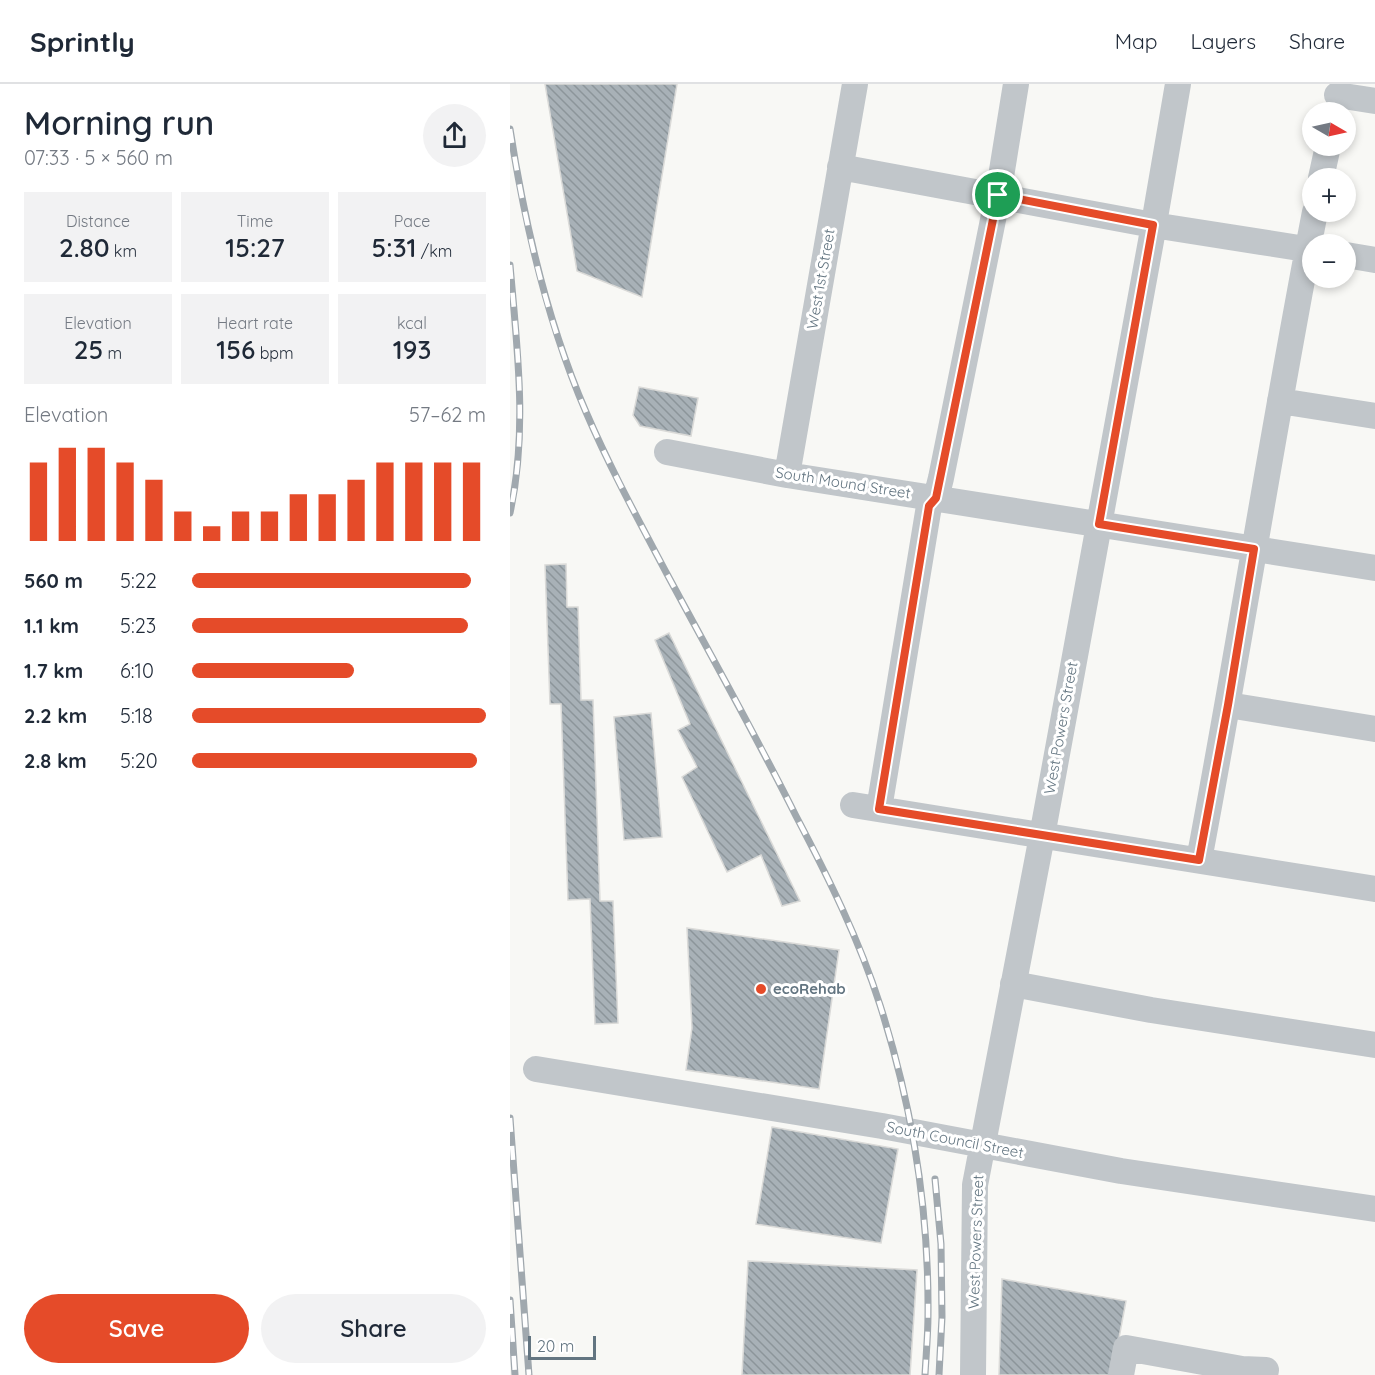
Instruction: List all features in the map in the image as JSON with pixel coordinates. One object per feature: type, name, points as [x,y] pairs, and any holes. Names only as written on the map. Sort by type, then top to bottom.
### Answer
[{"type":"street","name":"West 1st Street","points":[[787,475],[855,84]]},
{"type":"street","points":[[879,809],[929,506],[936,498],[998,195],[1016,84]]},
{"type":"street","name":"West Powers Street","points":[[973,1375],[975,1185],[1042,836],[1178,84]]},
{"type":"street","points":[[1337,97],[1375,101]]},
{"type":"street","points":[[840,168],[1153,225],[1302,249]]},
{"type":"street","points":[[1356,257],[1375,260]]},
{"type":"street","points":[[1199,860],[1280,401],[1302,288]]},
{"type":"street","points":[[1280,401],[1375,416]]},
{"type":"street","name":"South Mound Street","points":[[667,452],[787,475],[1375,568]]},
{"type":"street","points":[[1228,705],[1375,729]]},
{"type":"street","points":[[853,805],[1375,889]]},
{"type":"street","points":[[1013,984],[1151,1010],[1375,1045]]},
{"type":"street","name":"South Council Street","points":[[536,1069],[882,1126],[1121,1171],[1375,1209]]},
{"type":"street","points":[[1121,1375],[1126,1348],[1266,1373]]},
{"type":"building","points":[[545,84],[677,84],[642,297],[577,271]]},
{"type":"building","points":[[639,387],[698,398],[691,436],[640,426],[633,415]]},
{"type":"building","points":[[566,564],[567,607],[578,607],[581,700],[593,700],[600,901],[613,901],[618,1023],[595,1024],[590,899],[568,900],[561,704],[550,704],[545,565]]},
{"type":"building","points":[[669,633],[800,901],[782,906],[761,855],[727,872],[682,777],[697,767],[678,730],[690,724],[655,640]]},
{"type":"building","points":[[651,713],[662,837],[624,840],[614,717]]},
{"type":"building","name":"ecoRehab","points":[[687,928],[839,950],[819,1089],[686,1070],[692,1028]]},
{"type":"building","points":[[772,1127],[898,1149],[881,1243],[756,1224]]},
{"type":"building","points":[[748,1261],[917,1270],[910,1375],[742,1375]]},
{"type":"building","points":[[1002,1279],[1126,1301],[1112,1375],[999,1375]]},
{"type":"railway","points":[[510,129],[539,273],[560,343],[586,412],[635,514],[820,862],[853,932],[872,980],[910,1119],[922,1197],[928,1276],[925,1375]]},
{"type":"railway","points":[[510,265],[518,358],[520,420],[519,451],[510,513]]},
{"type":"railway","points":[[510,1118],[529,1375]]},
{"type":"railway","points":[[935,1179],[941,1244],[942,1317],[939,1375]]},
{"type":"railway","points":[[510,1300],[515,1375]]},
{"type":"place","name":"ecoRehab","points":[[761,989]]},
{"type":"route","points":[[998,195],[1153,225],[1099,524],[1254,549],[1199,860],[879,809],[929,506],[936,498],[998,195]]}]
